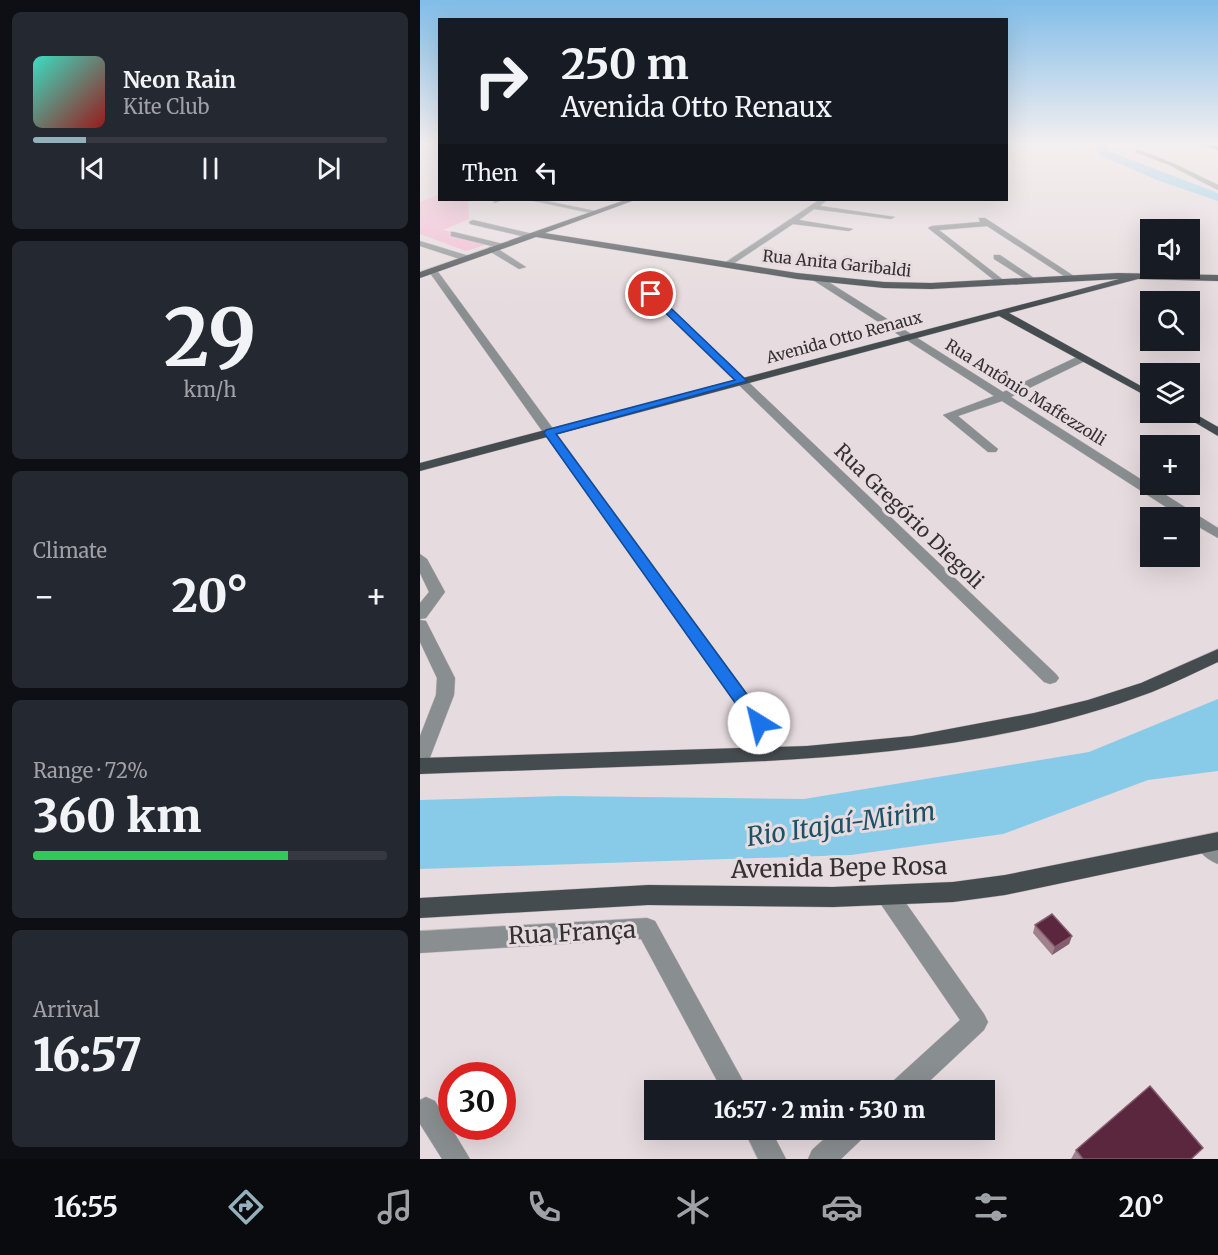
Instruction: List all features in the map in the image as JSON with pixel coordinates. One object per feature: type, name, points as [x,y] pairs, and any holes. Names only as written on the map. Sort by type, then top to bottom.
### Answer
[{"type":"main road","points":[[426,273],[628,201]]},
{"type":"main road","name":"Rua Anita Garibaldi","points":[[532,235],[816,278],[915,286],[1138,276]]},
{"type":"main road","points":[[1138,276],[1218,278]]},
{"type":"main road","name":"Avenida Otto Renaux","points":[[420,467],[1138,276]]},
{"type":"main road","points":[[1094,277],[1106,280],[1109,284]]},
{"type":"main road","points":[[999,312],[1140,389]]},
{"type":"main road","points":[[1200,422],[1218,432]]},
{"type":"main road","points":[[420,766],[807,753],[912,743],[1034,720],[1089,706],[1147,687],[1218,655]]},
{"type":"main road","name":"Avenida Bepe Rosa","points":[[420,908],[648,895],[888,896],[953,892],[1005,885],[1214,847]]},
{"type":"street","points":[[541,201],[596,212]]},
{"type":"street","points":[[557,204],[567,201]]},
{"type":"street","points":[[727,264],[822,201]]},
{"type":"street","points":[[813,207],[891,217]]},
{"type":"street","points":[[977,216],[1073,278]]},
{"type":"street","points":[[791,221],[849,229]]},
{"type":"street","points":[[473,222],[532,235]]},
{"type":"street","points":[[988,224],[932,228],[1002,282]]},
{"type":"street","points":[[454,234],[496,248],[522,267]]},
{"type":"street","points":[[420,243],[466,258]]},
{"type":"street","points":[[997,257],[1033,280]]},
{"type":"street","points":[[426,273],[550,433],[759,723]]},
{"type":"street","name":"Rua Antônio Maffezzolli","points":[[816,278],[1218,534]]},
{"type":"street","name":"Rua Gregório Diegoli","points":[[637,281],[1050,678]]},
{"type":"street","points":[[992,448],[949,416],[1003,397],[1083,358]]},
{"type":"street","points":[[420,559],[437,592],[420,614]]},
{"type":"street","points":[[420,625],[446,678],[445,695],[420,760]]},
{"type":"street","points":[[888,896],[976,1022],[913,1080]]},
{"type":"street","name":"Rua França","points":[[420,942],[648,928],[731,1080]]},
{"type":"street","points":[[426,1110],[457,1159]]},
{"type":"street","points":[[763,1140],[773,1159]]},
{"type":"street","points":[[821,1159],[842,1140]]},
{"type":"shaded area","points":[[432,197],[438,197],[438,201],[470,201],[468,202],[469,219],[443,230],[495,242],[466,251],[420,234],[420,202]]},
{"type":"water","name":"Rio Itajaí-Mirim","points":[[1218,699],[1218,771],[1148,780],[1003,834],[851,855],[420,869],[420,800],[561,796],[804,799],[1089,752]]},
{"type":"building","points":[[1052,914],[1072,936],[1055,947],[1035,925]]},
{"type":"building","points":[[1150,1086],[1203,1148],[1191,1159],[1083,1159],[1076,1150]]},
{"type":"route","points":[[651,294],[742,381],[550,433],[759,723]]}]
